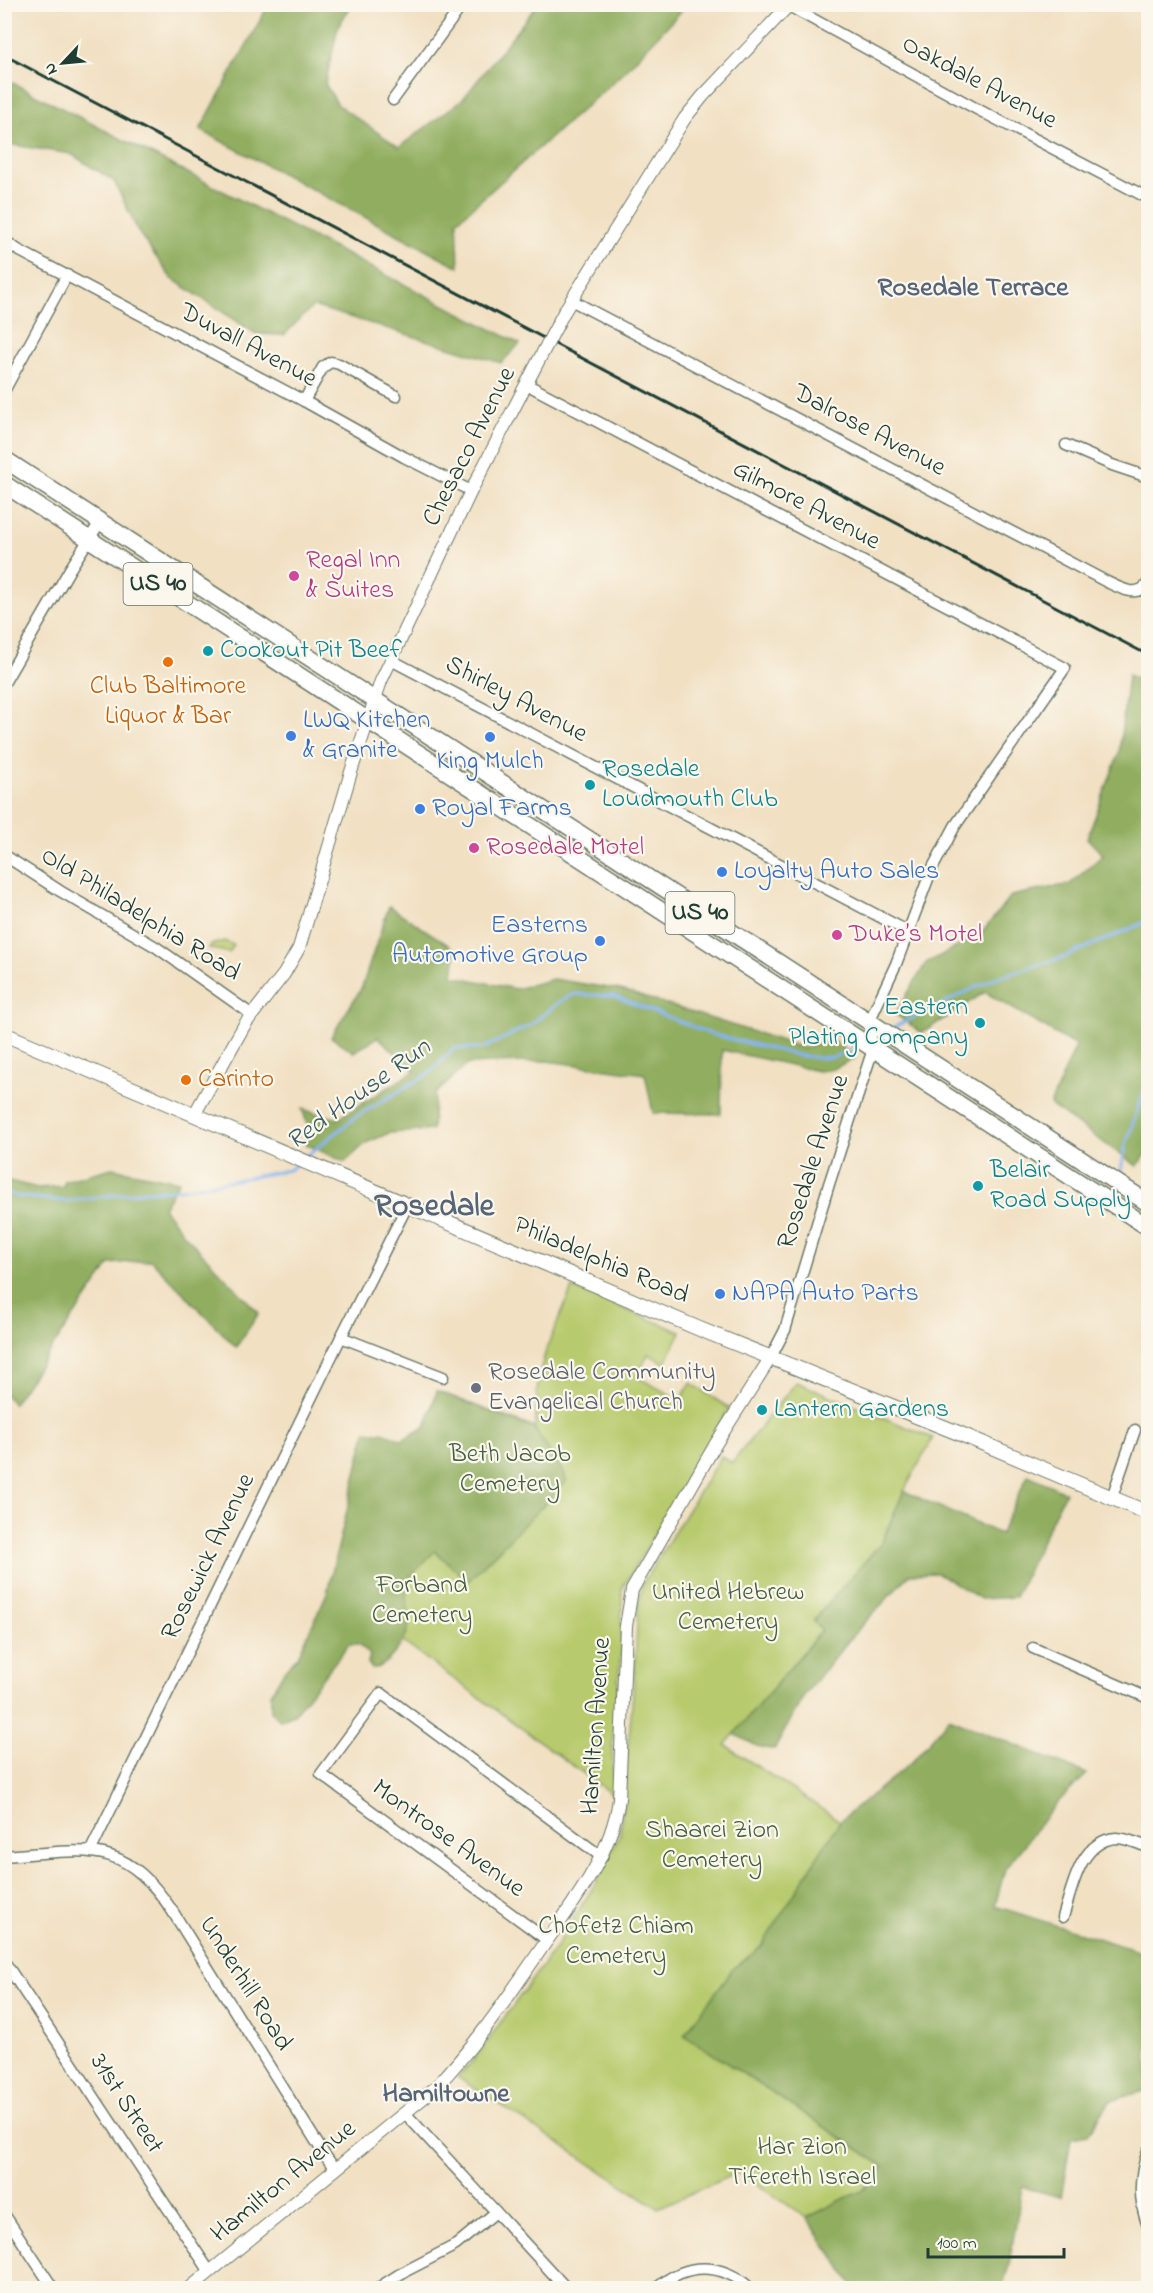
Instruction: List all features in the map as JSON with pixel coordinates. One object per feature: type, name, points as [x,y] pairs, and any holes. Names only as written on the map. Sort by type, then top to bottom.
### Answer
[{"type":"highway","name":"US 40","points":[[4,459],[374,702],[1149,1203]]},
{"type":"highway","name":"US 40","points":[[4,484],[1149,1227]]},
{"type":"main road","name":"Philadelphia Road","points":[[4,1034],[407,1206],[1149,1513]]},
{"type":"street","points":[[393,100],[463,4]]},
{"type":"street","name":"Oakdale Avenue","points":[[790,5],[975,108],[1149,198]]},
{"type":"street","name":"Chesaco Avenue","points":[[194,1115],[251,1014],[284,974],[299,948],[374,702],[391,660],[471,490],[564,312],[691,111],[790,5]]},
{"type":"street","name":"Duvall Avenue","points":[[4,240],[18,250],[304,401],[404,457],[471,490]]},
{"type":"street","points":[[4,391],[67,275]]},
{"type":"street","name":"Dalrose Avenue","points":[[571,300],[1107,582],[1130,592],[1139,591],[1148,584]]},
{"type":"street","points":[[304,401],[324,367],[331,362],[339,364],[396,396]]},
{"type":"street","name":"Gilmore Avenue","points":[[528,380],[1065,668],[955,826],[931,871],[907,931]]},
{"type":"street","points":[[1066,445],[1112,465],[1149,477]]},
{"type":"street","points":[[4,683],[100,522]]},
{"type":"street","name":"Shirley Avenue","points":[[391,660],[907,931]]},
{"type":"street","name":"Old Philadelphia Road","points":[[4,855],[48,884],[156,947],[251,1014]]},
{"type":"street","points":[[869,1022],[896,964],[907,931]]},
{"type":"street","name":"Rosedale Avenue","points":[[771,1357],[784,1330],[873,1049],[869,1022]]},
{"type":"street","name":"Rosewick Avenue","points":[[92,1850],[407,1206]]},
{"type":"street","points":[[341,1337],[443,1377]]},
{"type":"street","name":"Hamilton Avenue","points":[[190,2289],[434,2089],[461,2061],[492,2022],[602,1857],[614,1827],[618,1800],[626,1626],[632,1590],[712,1449],[771,1357]]},
{"type":"street","points":[[1112,1497],[1135,1430]]},
{"type":"street","points":[[1033,1648],[1147,1694]]},
{"type":"street","name":"Montrose Avenue","points":[[547,1940],[321,1774],[381,1693],[602,1857]]},
{"type":"street","points":[[1063,1917],[1080,1866],[1091,1850],[1117,1838],[1149,1847]]},
{"type":"street","points":[[4,1856],[92,1850]]},
{"type":"street","name":"Underhill Road","points":[[92,1850],[123,1861],[143,1875],[158,1890],[335,2169]]},
{"type":"street","name":"31st Street","points":[[4,1961],[210,2272]]},
{"type":"street","points":[[405,2113],[566,2289]]},
{"type":"street","points":[[1149,2151],[1142,2171],[1140,2192],[1143,2212],[1149,2226]]},
{"type":"street","points":[[378,2289],[400,2274],[456,2245],[496,2212]]},
{"type":"street","points":[[4,2214],[53,2289]]},
{"type":"street","points":[[657,2289],[679,2273],[699,2268],[726,2272],[750,2289]]},
{"type":"green space","points":[[269,4],[351,5],[338,27],[325,84],[338,105],[399,147],[463,99],[537,5],[687,5],[622,74],[457,221],[459,267],[200,130]]},
{"type":"green space","points":[[5,79],[520,344],[501,363],[313,306],[284,335],[256,334],[171,278],[139,233],[114,181],[71,154],[13,145],[5,139]]},
{"type":"green space","points":[[1128,675],[1148,684],[1148,1152],[1137,1166],[1050,1105],[1076,1046],[985,992],[922,1033],[895,1014],[926,963],[980,935],[1011,896],[1070,884],[1103,855],[1087,838],[1119,753]]},
{"type":"green space","points":[[389,906],[456,950],[453,976],[516,989],[553,979],[621,990],[804,1048],[831,1038],[855,1058],[833,1069],[818,1071],[722,1050],[721,1114],[653,1113],[645,1074],[547,1061],[468,1064],[435,1094],[432,1130],[389,1133],[366,1143],[345,1162],[306,1144],[308,1126],[302,1109],[338,1119],[415,1071],[378,1037],[354,1052],[331,1037],[362,987]]},
{"type":"green space","points":[[224,941],[234,945],[229,953],[209,948],[211,945]]},
{"type":"green space","points":[[112,1168],[179,1181],[163,1208],[184,1234],[259,1313],[236,1347],[151,1260],[110,1264],[13,1404],[4,1393],[5,1180],[37,1188],[64,1186],[64,1181]]},
{"type":"green space","points":[[572,1288],[681,1332],[665,1363],[648,1354],[637,1377],[680,1400],[691,1383],[729,1408],[622,1589],[621,1651],[612,1747],[613,1795],[384,1628],[437,1391],[535,1428],[538,1378],[547,1347]]},
{"type":"green space","points":[[796,1382],[933,1438],[904,1491],[882,1542],[813,1621],[822,1630],[725,1745],[840,1821],[814,1868],[761,1947],[733,1969],[684,2035],[884,2166],[865,2188],[807,2218],[739,2172],[658,2208],[457,2077],[472,2062],[553,1951],[597,1881],[620,1834],[634,1683],[638,1607],[643,1583],[721,1456],[732,1463]]},
{"type":"green space","name":"Beth Jacob Cemetery","points":[[437,1391],[535,1429],[565,1475],[566,1482],[468,1581],[435,1551],[405,1582],[409,1610],[408,1627],[402,1642],[391,1657],[379,1667],[372,1669],[368,1663],[370,1655],[359,1644],[349,1644],[294,1714],[280,1720],[271,1712],[271,1693],[284,1671],[298,1656],[327,1593],[366,1432],[383,1432],[402,1440],[425,1427]]},
{"type":"green space","points":[[1028,1475],[1065,1492],[1015,1597],[981,1599],[938,1573],[910,1574],[853,1635],[805,1694],[774,1750],[757,1746],[734,1734],[822,1630],[813,1621],[882,1542],[904,1491],[1000,1534]]},
{"type":"green space","points":[[949,1718],[1087,1774],[1055,1805],[1005,1869],[995,1906],[1148,1954],[1148,2090],[1110,2101],[1088,2135],[1071,2138],[1061,2197],[1022,2187],[1009,2265],[1002,2288],[855,2288],[807,2218],[865,2188],[884,2166],[684,2035],[733,1969],[761,1947],[840,1821],[912,1762]]},
{"type":"waterway","name":"Red House Run","points":[[894,1027],[995,978],[1064,957],[1148,921]]},
{"type":"waterway","name":"Red House Run","points":[[304,1158],[357,1116],[430,1073],[454,1048],[484,1048],[532,1024],[560,1001],[575,994],[614,996],[711,1034],[797,1055],[818,1058],[834,1057],[856,1047]]},
{"type":"waterway","points":[[1121,1170],[1126,1144],[1148,1080]]},
{"type":"waterway","name":"Red House Run","points":[[4,1191],[15,1196],[66,1201],[172,1190],[236,1180],[289,1170],[297,1164]]},
{"type":"railway","points":[[4,55],[1148,655]]},
{"type":"place","name":"Regal Inn & Suites","points":[[294,576]]},
{"type":"place","name":"Cookout Pit Beef","points":[[208,651]]},
{"type":"place","name":"Club Baltimore Liquor & Bar","points":[[168,662]]},
{"type":"place","name":"LWQ Kitchen & Granite","points":[[291,736]]},
{"type":"place","name":"King Mulch","points":[[490,737]]},
{"type":"place","name":"Rosedale Loudmouth Club","points":[[590,785]]},
{"type":"place","name":"Royal Farms","points":[[420,809]]},
{"type":"place","name":"Rosedale Motel","points":[[474,848]]},
{"type":"place","name":"Loyalty Auto Sales","points":[[722,872]]},
{"type":"place","name":"Duke’s Motel","points":[[837,935]]},
{"type":"place","name":"Easterns Automotive Group","points":[[600,941]]},
{"type":"place","name":"Eastern Plating Company","points":[[980,1023]]},
{"type":"place","name":"Carinto","points":[[186,1080]]},
{"type":"place","name":"Belair Road Supply","points":[[978,1186]]},
{"type":"place","name":"NAPA Auto Parts","points":[[720,1294]]},
{"type":"place","name":"Rosedale Community Evangelical Church","points":[[476,1388]]},
{"type":"place","name":"Lantern Gardens","points":[[762,1410]]},
{"type":"district","name":"Rosedale Terrace","points":[[973,288]]},
{"type":"district","name":"Rosedale","points":[[434,1207]]},
{"type":"district","name":"Hamiltowne","points":[[446,2094]]},
{"type":"park label","name":"Forband Cemetery","points":[[422,1600]]},
{"type":"park label","name":"United Hebrew Cemetery","points":[[728,1608]]},
{"type":"park label","name":"Shaarei Zion Cemetery","points":[[712,1846]]},
{"type":"park label","name":"Chofetz Chiam Cemetery","points":[[616,1942]]},
{"type":"park label","name":"Har Zion Tifereth Israel","points":[[802,2163]]}]
